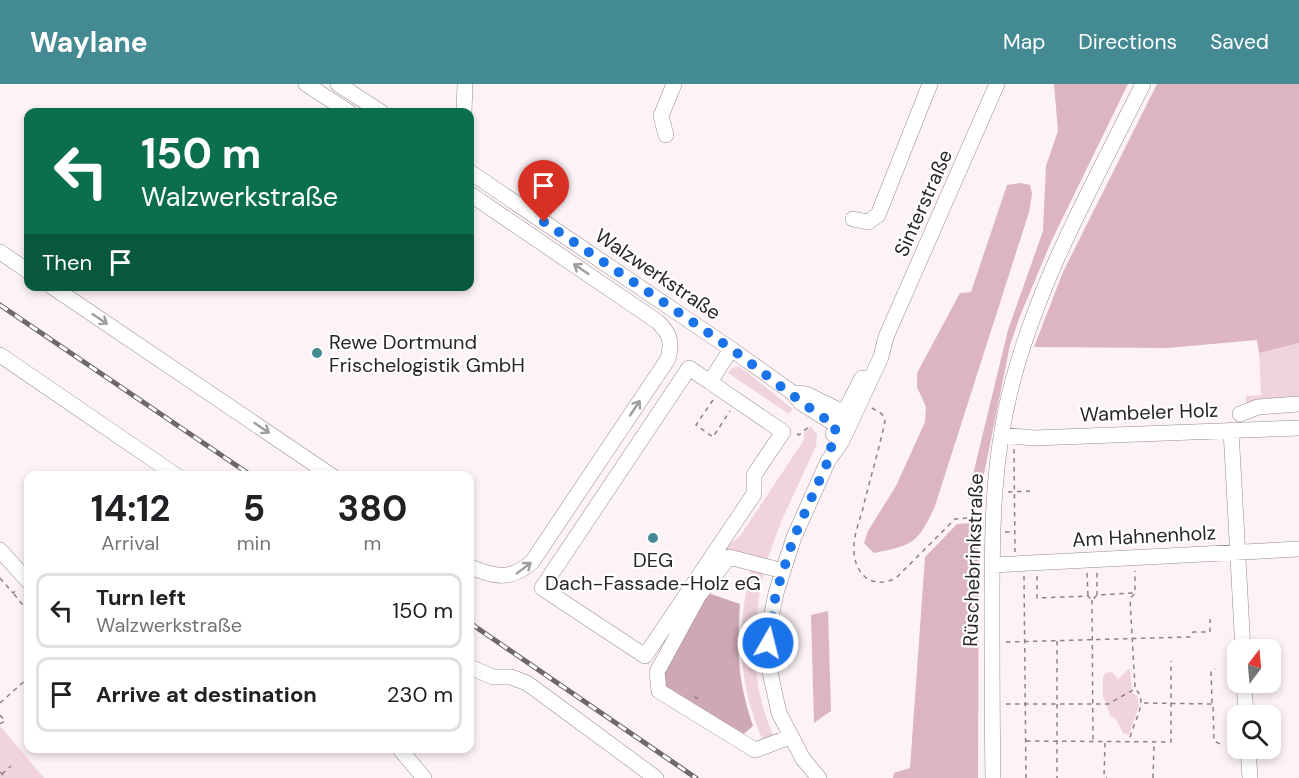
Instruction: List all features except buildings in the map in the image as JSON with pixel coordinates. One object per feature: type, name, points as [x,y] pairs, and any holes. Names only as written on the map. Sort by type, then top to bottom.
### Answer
[{"type":"street","points":[[306,84],[343,108]]},
{"type":"street","points":[[339,84],[375,108]]},
{"type":"street","points":[[464,108],[465,84]]},
{"type":"street","points":[[666,135],[661,116],[674,84]]},
{"type":"street","points":[[853,219],[868,222],[878,215],[930,84]]},
{"type":"street","name":"Sinterstraße","points":[[819,778],[802,759],[790,737],[772,689],[768,663],[770,623],[783,570],[794,537],[841,429],[881,357],[886,338],[997,84]]},
{"type":"street","name":"Rüschebrinkstraße","points":[[993,778],[994,494],[1001,435],[1011,386],[1034,313],[1085,200],[1143,84]]},
{"type":"street","name":"Walzwerkstraße","points":[[474,175],[731,349],[793,393],[801,403],[841,429]]},
{"type":"street","points":[[474,197],[658,322],[669,334],[671,345],[668,359],[532,562],[520,573],[505,576],[474,568]]},
{"type":"street","points":[[0,252],[24,268]]},
{"type":"street","points":[[58,291],[325,471]]},
{"type":"street","points":[[715,386],[731,349]]},
{"type":"street","points":[[0,355],[170,471]]},
{"type":"street","points":[[689,368],[715,386],[783,432],[754,475],[754,494],[645,656],[542,588],[689,368]]},
{"type":"street","name":"Walzwerkstraße","points":[[793,393],[806,394],[848,414]]},
{"type":"street","points":[[1240,414],[1258,407],[1299,404]]},
{"type":"street","name":"Wambeler Holz","points":[[1001,435],[1034,438],[1299,428]]},
{"type":"street","points":[[1230,430],[1242,639]]},
{"type":"street","name":"Am Hahnenholz","points":[[992,565],[1299,549]]},
{"type":"street","points":[[0,550],[24,584]]},
{"type":"street","points":[[783,570],[729,557],[699,595],[657,672],[657,682],[659,691],[755,750],[790,737]]},
{"type":"street","points":[[474,669],[493,677],[511,677],[527,683],[656,778]]},
{"type":"street","points":[[403,753],[424,778]]},
{"type":"street","points":[[1249,759],[1250,778]]},
{"type":"path","points":[[715,386],[696,425],[704,431],[713,437],[737,401]]},
{"type":"path","points":[[871,407],[882,414],[885,421],[854,543],[854,556],[865,577],[874,583],[885,583],[904,571],[955,519],[980,517]]},
{"type":"path","points":[[799,435],[809,427]]},
{"type":"path","points":[[1014,447],[1015,559]]},
{"type":"path","points":[[1004,492],[1030,492]]},
{"type":"path","points":[[1004,532],[1014,532]]},
{"type":"path","points":[[1129,742],[1135,719],[1143,703],[1141,693],[1135,688],[1131,640],[1130,599],[1135,593],[1135,564]]},
{"type":"path","points":[[1096,566],[1097,595]]},
{"type":"path","points":[[1087,567],[1088,596],[1092,600]]},
{"type":"path","points":[[1036,569],[1037,598],[1088,596]]},
{"type":"path","points":[[1024,570],[1026,778]]},
{"type":"path","points":[[0,578],[24,606]]},
{"type":"path","points":[[13,593],[24,584]]},
{"type":"path","points":[[1093,742],[1092,600],[1097,595],[1135,593]]},
{"type":"path","points":[[999,642],[1190,637],[1193,632],[1209,632],[1210,619]]},
{"type":"path","points":[[1057,640],[1057,778]]},
{"type":"path","points":[[1026,741],[1171,742],[1171,661]]},
{"type":"path","points":[[1215,669],[1211,670],[1214,741],[1220,744]]},
{"type":"path","points":[[0,703],[24,682]]},
{"type":"path","points":[[999,704],[1108,704],[1135,688]]},
{"type":"path","points":[[1143,703],[1213,704]]},
{"type":"path","points":[[0,715],[4,721],[0,724]]},
{"type":"path","points":[[1105,742],[1104,777],[1107,778]]},
{"type":"path","points":[[1153,778],[1154,742]]},
{"type":"path","points":[[6,778],[1,773],[11,766]]},
{"type":"shaded area","points":[[1054,84],[1128,84],[1051,242],[1020,316],[1010,345],[979,499],[969,491],[1008,330],[1043,231],[1046,166],[1058,131]]},
{"type":"shaded area","points":[[1157,84],[1299,84],[1299,343],[1259,353],[1257,340],[1167,348],[1034,347],[1063,272]]},
{"type":"shaded area","points":[[1020,183],[1030,185],[1032,194],[1029,212],[935,506],[924,528],[913,540],[898,547],[874,553],[864,543],[868,531],[896,486],[925,422],[926,407],[917,387],[917,373],[960,293],[971,292],[1007,185]]},
{"type":"shaded area","points":[[1299,343],[1299,402],[1246,405],[1246,396],[1261,395],[1259,353]]},
{"type":"shaded area","points":[[739,366],[793,409],[789,414],[728,373],[732,368]]},
{"type":"shaded area","points":[[811,426],[817,435],[816,446],[781,522],[766,563],[723,549],[740,536],[804,440],[804,433]]},
{"type":"shaded area","points":[[971,523],[979,526],[978,778],[893,778],[894,773],[910,768],[925,557],[957,524]]},
{"type":"shaded area","points":[[752,564],[765,568],[757,612],[755,656],[761,699],[776,741],[765,745],[749,700],[742,656],[743,611]]},
{"type":"shaded area","points":[[711,594],[740,604],[739,665],[753,726],[740,737],[663,689],[660,674],[704,597]]},
{"type":"shaded area","points":[[828,611],[831,711],[814,723],[811,615]]},
{"type":"shaded area","points":[[1130,668],[1132,693],[1137,696],[1139,706],[1129,735],[1123,733],[1116,719],[1110,715],[1103,696],[1103,677],[1106,673],[1112,672],[1118,679]]},
{"type":"shaded area","points":[[0,726],[44,778],[0,778]]},
{"type":"railway","points":[[0,305],[245,471]]},
{"type":"railway","points":[[474,626],[696,778]]},
{"type":"place","name":"Rewe Dortmund Frischelogistik GmbH","points":[[317,353]]},
{"type":"place","name":"DEG Dach-Fassade-Holz eG","points":[[653,538]]},
{"type":"route","points":[[544,222],[731,349],[756,369],[793,393],[801,403],[836,426],[828,461],[794,537],[776,593],[768,643]]}]
